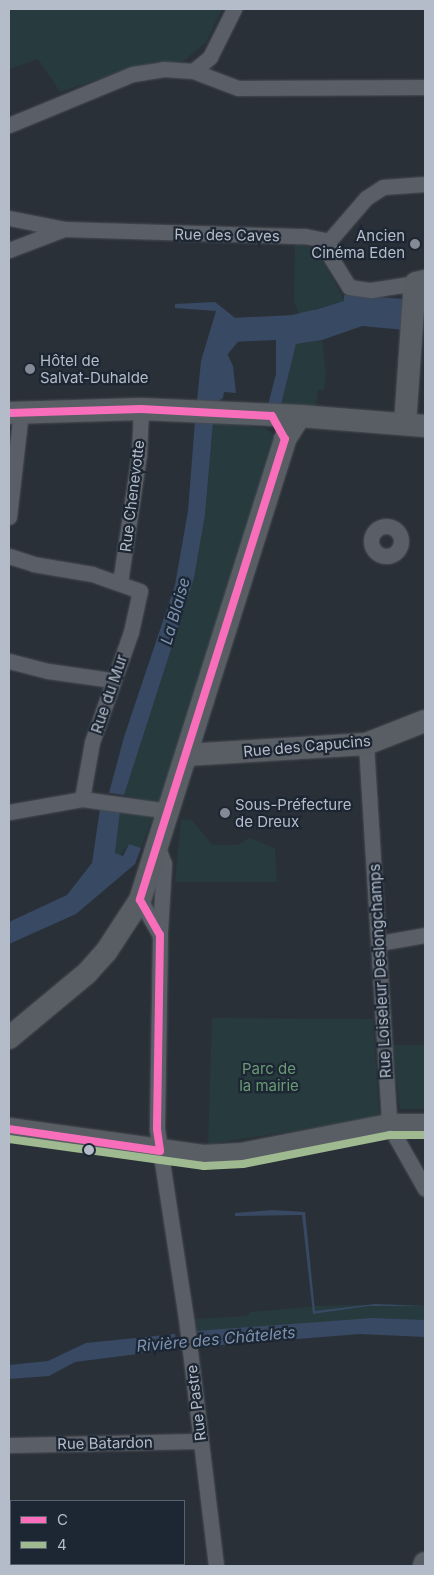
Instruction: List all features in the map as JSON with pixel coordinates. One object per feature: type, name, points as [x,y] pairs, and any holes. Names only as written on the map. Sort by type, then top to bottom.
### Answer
[{"type":"street","points":[[193,71],[210,56],[234,9]]},
{"type":"street","points":[[9,125],[133,74],[163,69],[193,71],[238,88],[425,87]]},
{"type":"street","points":[[9,517],[15,413],[141,409],[300,416],[415,425],[412,334],[419,287],[371,290],[349,287],[331,258],[328,241],[366,198],[383,187],[425,184]]},
{"type":"street","points":[[9,218],[64,229]]},
{"type":"street","name":"Rue des Caves","points":[[9,250],[64,229],[305,236],[328,241]]},
{"type":"street","name":"Rue Chenevotte","points":[[120,583],[139,455],[141,409]]},
{"type":"street","points":[[272,416],[285,439]]},
{"type":"street","points":[[9,1038],[86,973],[106,952],[140,900],[170,811],[285,439],[300,416]]},
{"type":"street","points":[[9,556],[33,564],[92,574],[120,583]]},
{"type":"street","name":"Rue du Mur","points":[[82,798],[92,742],[131,632],[140,591],[120,583]]},
{"type":"street","points":[[9,661],[48,671],[105,679]]},
{"type":"street","name":"Rue des Capucins","points":[[186,756],[366,744],[425,721]]},
{"type":"street","name":"Rue Loiseleur Deslongchamps","points":[[366,744],[379,943],[388,1125],[425,1190]]},
{"type":"street","points":[[9,812],[82,798],[170,811]]},
{"type":"street","name":"Rue Pastre","points":[[158,848],[164,864],[160,936],[157,1129],[187,1326],[216,1566]]},
{"type":"street","points":[[140,900],[160,936]]},
{"type":"street","points":[[379,943],[425,935]]},
{"type":"street","points":[[9,1129],[203,1156],[241,1154],[388,1125],[425,1125]]},
{"type":"street","name":"Rue Batardon","points":[[9,1445],[201,1441]]},
{"type":"green space","points":[[9,9],[222,9],[206,42],[180,64],[130,69],[60,92],[38,59],[9,69]]},
{"type":"green space","points":[[295,243],[316,249],[345,301],[299,314],[294,301]]},
{"type":"green space","points":[[322,340],[326,375],[324,390],[318,390],[315,410],[280,409],[296,344]]},
{"type":"green space","points":[[213,422],[265,428],[275,436],[165,805],[124,795],[194,578],[205,515]]},
{"type":"green space","points":[[120,811],[153,816],[141,848],[129,844],[119,857],[115,851]]},
{"type":"green space","points":[[181,819],[192,820],[212,845],[238,845],[249,838],[275,848],[277,882],[175,882]]},
{"type":"green space","name":"Parc de la mairie","points":[[212,1018],[373,1019],[379,1118],[208,1144]]},
{"type":"green space","points":[[393,1045],[425,1045],[425,1109],[400,1109]]},
{"type":"green space","points":[[390,1304],[425,1306],[425,1325],[403,1323],[194,1336],[191,1319],[247,1316],[250,1312],[318,1306]]},
{"type":"water","points":[[344,295],[406,299],[405,330],[362,326],[322,340],[296,344],[280,409],[267,409],[276,374],[276,339],[281,338],[285,319],[344,301]]},
{"type":"water","points":[[215,302],[244,325],[244,339],[231,340],[225,349],[233,366],[236,393],[224,392],[223,398],[216,402],[197,401],[201,361],[216,311],[175,308],[175,304]]},
{"type":"water","points":[[195,421],[213,422],[205,515],[194,578],[124,795],[109,793],[124,737],[175,585],[188,511]]},
{"type":"water","points":[[100,809],[120,811],[115,853],[123,856],[129,844],[141,848],[135,864],[76,914],[9,944],[9,922],[67,895],[92,863]]},
{"type":"water","points":[[272,1210],[305,1212],[315,1311],[375,1304],[425,1306],[368,1306],[313,1314],[302,1215],[235,1216],[235,1213]]},
{"type":"water","name":"Rivière des Châtelets","points":[[372,1318],[425,1320],[425,1337],[360,1334],[198,1347],[196,1331]]},
{"type":"water","points":[[175,1334],[177,1349],[75,1362],[49,1376],[9,1379],[9,1365],[48,1361],[86,1343]]},
{"type":"waterway","name":"La Blaise","points":[[219,346],[232,330],[294,327],[314,322]]},
{"type":"transit line","name":"C","points":[[9,413],[141,409],[272,416],[285,439],[140,900],[160,935],[157,1129],[160,1151],[9,1129]]},
{"type":"transit line","name":"4","points":[[9,1139],[204,1166],[243,1164],[390,1135],[425,1135]]},
{"type":"place","name":"Ancien Cinéma Eden","points":[[415,244]]},
{"type":"place","name":"Hôtel de Salvat-Duhalde","points":[[30,369]]},
{"type":"place","name":"Sous-Préfecture de Dreux","points":[[225,813]]}]
